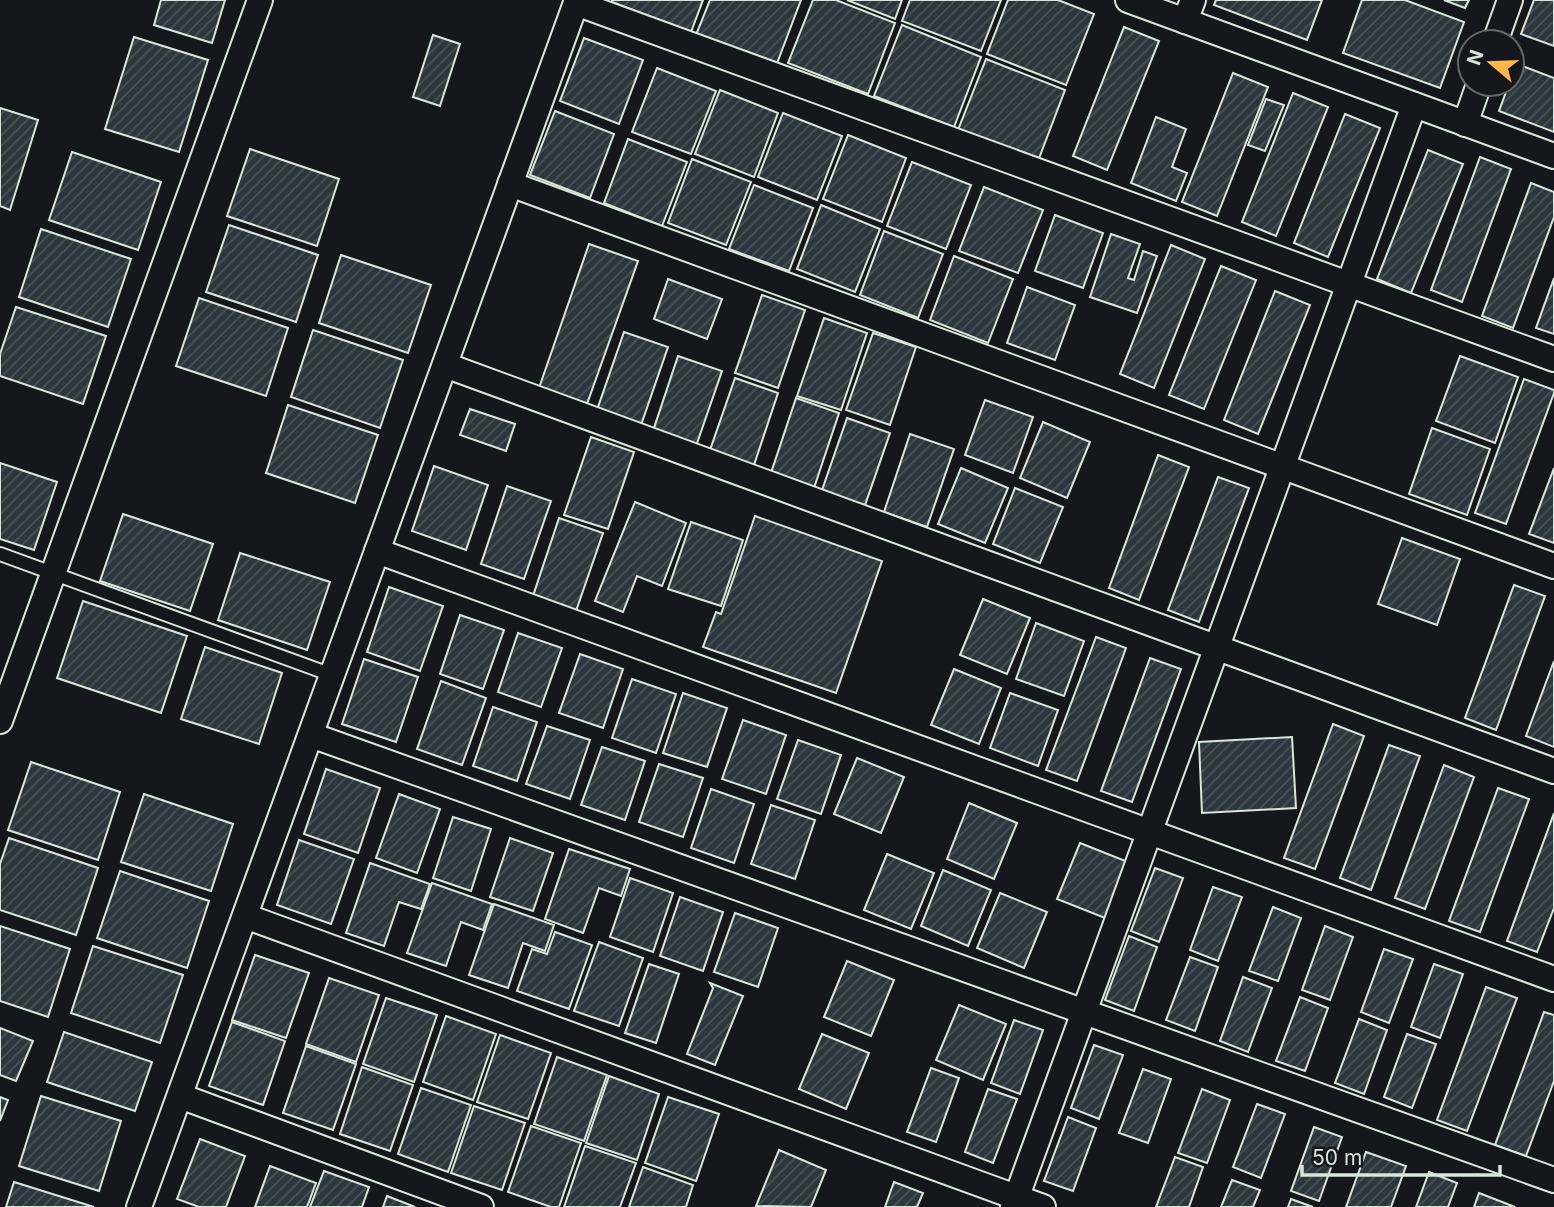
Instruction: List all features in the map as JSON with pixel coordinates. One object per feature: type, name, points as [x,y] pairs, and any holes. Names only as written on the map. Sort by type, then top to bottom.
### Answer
[{"type":"street","points":[[0,721],[260,0]]},
{"type":"street","points":[[1128,0],[1189,10],[1414,105],[1554,156]]},
{"type":"street","points":[[1500,28],[1510,0]]},
{"type":"street","points":[[139,1207],[577,1],[1554,359]]},
{"type":"street","points":[[1465,124],[1474,98]]},
{"type":"street","points":[[1015,1202],[1414,105]]},
{"type":"street","points":[[510,184],[1554,566]]},
{"type":"street","points":[[445,365],[1554,771]]},
{"type":"street","points":[[377,551],[1554,979]]},
{"type":"street","points":[[311,735],[1554,1180]]},
{"type":"street","points":[[245,916],[1015,1202],[1043,1207]]},
{"type":"street","points":[[180,1096],[481,1207]]},
{"type":"lane","points":[[0,554],[332,675]]},
{"type":"building","points":[[161,0],[225,0],[212,43],[154,25]]},
{"type":"building","points":[[612,0],[703,0],[691,32]]},
{"type":"building","points":[[710,0],[801,0],[776,66],[696,35]]},
{"type":"building","points":[[813,0],[836,0],[895,23],[868,94],[788,63]]},
{"type":"building","points":[[847,0],[902,0],[895,19]]},
{"type":"building","points":[[910,0],[1001,0],[981,51],[902,21]]},
{"type":"building","points":[[1008,0],[1058,0],[1094,14],[1066,85],[987,54]]},
{"type":"building","points":[[1216,0],[1322,0],[1307,40],[1214,5]]},
{"type":"building","points":[[1362,0],[1405,0],[1464,22],[1462,28],[1456,28],[1456,44],[1440,88],[1343,53]]},
{"type":"building","points":[[1444,0],[1469,0],[1465,8]]},
{"type":"building","points":[[1534,0],[1554,0],[1554,46],[1526,36],[1526,28],[1523,28]]},
{"type":"building","points":[[902,25],[981,57],[954,127],[874,96]]},
{"type":"building","points":[[1124,27],[1159,41],[1107,170],[1073,156]]},
{"type":"building","points":[[433,35],[460,44],[440,106],[413,97]]},
{"type":"building","points":[[134,37],[208,60],[179,152],[105,129]]},
{"type":"building","points":[[584,38],[643,60],[619,124],[560,101]]},
{"type":"building","points":[[986,59],[1065,90],[1038,161],[958,130]]},
{"type":"building","points":[[1526,67],[1554,78],[1554,132],[1499,111],[1504,98],[1526,98]]},
{"type":"building","points":[[657,68],[716,91],[691,154],[632,132]]},
{"type":"building","points":[[1233,73],[1268,87],[1217,216],[1182,202]]},
{"type":"building","points":[[720,90],[778,113],[754,177],[695,154]]},
{"type":"building","points":[[1293,93],[1328,107],[1276,236],[1242,222]]},
{"type":"building","points":[[1266,99],[1284,105],[1265,151],[1248,145]]},
{"type":"building","points":[[0,108],[38,120],[10,210],[0,206]]},
{"type":"building","points":[[555,111],[614,134],[590,198],[530,175]]},
{"type":"building","points":[[783,113],[842,136],[817,200],[758,177]]},
{"type":"building","points":[[1345,114],[1380,128],[1328,257],[1294,243]]},
{"type":"building","points":[[1156,117],[1186,129],[1172,167],[1187,173],[1176,201],[1131,183]]},
{"type":"building","points":[[848,135],[906,158],[882,222],[823,199]]},
{"type":"building","points":[[628,139],[687,162],[662,226],[604,203]]},
{"type":"building","points":[[250,149],[339,179],[317,246],[227,216]]},
{"type":"building","points":[[1428,150],[1463,164],[1411,293],[1377,279]]},
{"type":"building","points":[[72,152],[161,182],[138,250],[49,220]]},
{"type":"building","points":[[1480,157],[1511,169],[1462,302],[1431,290]]},
{"type":"building","points":[[692,159],[751,182],[726,245],[668,223]]},
{"type":"building","points":[[912,162],[971,185],[946,249],[887,226]]},
{"type":"building","points":[[1531,183],[1554,192],[1554,217],[1513,328],[1482,316]]},
{"type":"building","points":[[754,185],[813,208],[789,271],[729,249]]},
{"type":"building","points":[[984,187],[1043,210],[1018,273],[959,251]]},
{"type":"building","points":[[821,205],[880,229],[855,292],[797,269]]},
{"type":"building","points":[[1055,215],[1103,233],[1083,288],[1035,271]]},
{"type":"building","points":[[229,225],[318,255],[296,322],[206,292]]},
{"type":"building","points":[[41,229],[131,259],[108,327],[19,297]]},
{"type":"building","points":[[884,231],[943,254],[918,318],[860,295]]},
{"type":"building","points":[[1111,234],[1140,244],[1128,278],[1134,280],[1143,251],[1157,256],[1137,313],[1090,297]]},
{"type":"building","points":[[589,244],[638,261],[587,404],[539,388]]},
{"type":"building","points":[[1171,245],[1205,259],[1154,388],[1120,374]]},
{"type":"building","points":[[341,255],[431,285],[408,353],[319,323]]},
{"type":"building","points":[[954,256],[1013,279],[988,343],[930,320]]},
{"type":"building","points":[[1221,266],[1256,280],[1204,409],[1169,395]]},
{"type":"building","points":[[1554,278],[1554,334],[1536,328]]},
{"type":"building","points":[[668,279],[722,299],[707,339],[654,319]]},
{"type":"building","points":[[1027,287],[1075,305],[1055,360],[1007,343]]},
{"type":"building","points":[[1275,291],[1310,305],[1258,434],[1224,420]]},
{"type":"building","points":[[762,295],[805,310],[778,388],[735,373]]},
{"type":"building","points":[[199,298],[288,328],[266,396],[176,366]]},
{"type":"building","points":[[16,307],[106,336],[83,404],[0,376],[0,354]]},
{"type":"building","points":[[824,318],[867,333],[841,410],[797,396]]},
{"type":"building","points":[[313,330],[403,360],[380,428],[291,397]]},
{"type":"building","points":[[624,332],[668,347],[641,425],[597,410]]},
{"type":"building","points":[[873,333],[916,347],[890,425],[846,410]]},
{"type":"building","points":[[678,356],[722,371],[695,449],[652,434]]},
{"type":"building","points":[[1460,356],[1518,377],[1495,443],[1436,421]]},
{"type":"building","points":[[735,378],[778,393],[752,471],[708,456]]},
{"type":"building","points":[[1524,379],[1554,390],[1554,393],[1506,524],[1475,513]]},
{"type":"building","points":[[796,398],[839,413],[813,491],[770,476]]},
{"type":"building","points":[[985,400],[1033,417],[1013,473],[965,455]]},
{"type":"building","points":[[288,405],[378,435],[355,503],[266,473]]},
{"type":"building","points":[[470,409],[515,424],[506,451],[460,435]]},
{"type":"building","points":[[847,418],[890,433],[863,511],[820,496]]},
{"type":"building","points":[[1043,422],[1090,442],[1067,498],[1020,478]]},
{"type":"building","points":[[1432,428],[1490,449],[1467,515],[1409,494]]},
{"type":"building","points":[[910,434],[954,449],[927,527],[884,512]]},
{"type":"building","points":[[591,437],[634,452],[608,529],[564,515]]},
{"type":"building","points":[[1158,455],[1189,467],[1139,600],[1109,588]]},
{"type":"building","points":[[0,463],[57,482],[34,550],[0,539]]},
{"type":"building","points":[[434,466],[488,485],[466,550],[412,531]]},
{"type":"building","points":[[961,468],[1008,488],[985,543],[938,524]]},
{"type":"building","points":[[1554,468],[1554,543],[1529,534]]},
{"type":"building","points":[[1218,477],[1249,488],[1199,622],[1168,610]]},
{"type":"building","points":[[507,486],[551,501],[524,579],[481,564]]},
{"type":"building","points":[[1015,488],[1063,507],[1040,563],[993,544]]},
{"type":"building","points":[[635,502],[686,523],[662,586],[637,576],[623,612],[595,601]]},
{"type":"building","points":[[123,514],[213,544],[190,611],[100,581]]},
{"type":"building","points":[[755,516],[882,561],[836,693],[703,647],[716,612],[721,614]]},
{"type":"building","points":[[559,518],[603,533],[576,611],[533,596]]},
{"type":"building","points":[[691,522],[743,540],[721,606],[668,589]]},
{"type":"building","points":[[1402,538],[1460,559],[1437,625],[1378,604]]},
{"type":"building","points":[[240,553],[330,582],[307,650],[218,620]]},
{"type":"building","points":[[1514,585],[1545,596],[1496,730],[1465,718]]},
{"type":"building","points":[[389,587],[443,606],[420,671],[367,652]]},
{"type":"building","points":[[983,599],[1030,618],[1007,674],[960,655]]},
{"type":"building","points":[[83,601],[187,636],[161,713],[57,678]]},
{"type":"building","points":[[460,615],[504,630],[483,689],[440,674]]},
{"type":"building","points":[[1036,623],[1084,641],[1064,696],[1016,679]]},
{"type":"building","points":[[518,633],[562,648],[541,707],[498,692]]},
{"type":"building","points":[[1096,637],[1126,648],[1077,781],[1046,770]]},
{"type":"building","points":[[205,647],[282,673],[259,744],[181,719]]},
{"type":"building","points":[[580,654],[623,669],[603,728],[559,713]]},
{"type":"building","points":[[1150,658],[1181,669],[1132,802],[1101,791]]},
{"type":"building","points":[[364,659],[418,677],[396,742],[342,724]]},
{"type":"building","points":[[1554,661],[1554,747],[1526,736]]},
{"type":"building","points":[[954,669],[1001,688],[979,744],[931,725]]},
{"type":"building","points":[[632,679],[676,694],[656,753],[612,738]]},
{"type":"building","points":[[441,681],[486,698],[462,765],[417,749]]},
{"type":"building","points":[[683,693],[727,708],[707,767],[663,753]]},
{"type":"building","points":[[1010,693],[1058,710],[1038,766],[990,748]]},
{"type":"building","points":[[493,707],[537,722],[517,781],[473,766]]},
{"type":"building","points":[[743,720],[786,735],[766,794],[722,779]]},
{"type":"building","points":[[1333,724],[1364,736],[1315,869],[1284,858]]},
{"type":"building","points":[[547,726],[590,740],[570,799],[526,784]]},
{"type":"building","points":[[1292,737],[1296,808],[1202,813],[1199,742]]},
{"type":"building","points":[[798,740],[841,755],[821,814],[777,799]]},
{"type":"building","points":[[1389,745],[1420,756],[1371,890],[1340,878]]},
{"type":"building","points":[[602,747],[645,761],[625,820],[581,805]]},
{"type":"building","points":[[857,758],[904,777],[881,833],[834,814]]},
{"type":"building","points":[[31,762],[120,792],[98,860],[8,830]]},
{"type":"building","points":[[659,764],[703,778],[683,837],[639,822]]},
{"type":"building","points":[[1444,765],[1474,777],[1425,909],[1395,898]]},
{"type":"building","points":[[326,769],[380,788],[358,853],[304,834]]},
{"type":"building","points":[[1498,788],[1529,799],[1480,932],[1449,921]]},
{"type":"building","points":[[711,789],[754,804],[734,863],[691,848]]},
{"type":"building","points":[[144,794],[233,824],[211,891],[121,862]]},
{"type":"building","points":[[399,794],[440,809],[417,873],[376,858]]},
{"type":"building","points":[[969,803],[1017,823],[994,879],[947,859]]},
{"type":"building","points":[[771,805],[815,820],[795,879],[751,864]]},
{"type":"building","points":[[1554,813],[1554,908],[1537,952],[1507,941]]},
{"type":"building","points":[[453,817],[491,829],[471,891],[433,878]]},
{"type":"building","points":[[9,838],[98,868],[76,935],[0,910],[0,864]]},
{"type":"building","points":[[510,838],[553,853],[533,911],[490,897]]},
{"type":"building","points":[[299,840],[354,859],[331,924],[277,905]]},
{"type":"building","points":[[1080,843],[1128,862],[1105,918],[1057,899]]},
{"type":"building","points":[[569,849],[630,869],[621,896],[599,888],[583,933],[545,919]]},
{"type":"building","points":[[887,854],[934,873],[911,929],[864,910]]},
{"type":"building","points":[[370,863],[430,884],[421,909],[399,902],[384,946],[346,933]]},
{"type":"building","points":[[1155,868],[1183,878],[1159,942],[1131,931]]},
{"type":"building","points":[[943,870],[991,890],[968,946],[921,926]]},
{"type":"building","points":[[120,871],[209,901],[187,968],[97,938]]},
{"type":"building","points":[[630,878],[673,893],[653,952],[610,937]]},
{"type":"building","points":[[432,883],[492,904],[483,930],[461,922],[446,966],[407,953]]},
{"type":"building","points":[[1213,887],[1242,897],[1218,961],[1190,950]]},
{"type":"building","points":[[1000,893],[1047,912],[1024,968],[977,948]]},
{"type":"building","points":[[680,897],[723,912],[703,971],[660,956]]},
{"type":"building","points":[[494,904],[554,925],[545,951],[523,943],[508,988],[469,975]]},
{"type":"building","points":[[1273,907],[1301,918],[1278,981],[1249,971]]},
{"type":"building","points":[[735,913],[778,928],[758,987],[714,972]]},
{"type":"building","points":[[0,926],[70,949],[48,1017],[0,1001]]},
{"type":"building","points":[[1325,926],[1353,937],[1330,1000],[1302,990]]},
{"type":"building","points":[[555,932],[592,945],[569,1009],[517,991],[532,949],[547,954]]},
{"type":"building","points":[[1129,936],[1157,947],[1134,1011],[1105,1000]]},
{"type":"building","points":[[599,942],[643,958],[619,1026],[574,1011]]},
{"type":"building","points":[[93,946],[183,975],[160,1043],[71,1013]]},
{"type":"building","points":[[1384,949],[1413,959],[1389,1023],[1361,1012]]},
{"type":"building","points":[[255,955],[309,973],[286,1038],[232,1020]]},
{"type":"building","points":[[1190,957],[1218,967],[1195,1031],[1166,1020]]},
{"type":"building","points":[[847,961],[894,980],[871,1036],[824,1017]]},
{"type":"building","points":[[649,964],[679,974],[656,1043],[625,1033]]},
{"type":"building","points":[[1434,964],[1463,974],[1440,1038],[1411,1027]]},
{"type":"building","points":[[1243,977],[1272,988],[1248,1052],[1220,1041]]},
{"type":"building","points":[[329,978],[379,995],[356,1062],[306,1044]]},
{"type":"building","points":[[710,983],[743,996],[715,1065],[687,1054],[713,988]]},
{"type":"building","points":[[1486,987],[1517,998],[1467,1131],[1437,1120]]},
{"type":"building","points":[[1300,997],[1328,1008],[1305,1071],[1276,1061]]},
{"type":"building","points":[[386,998],[437,1015],[414,1082],[363,1064]]},
{"type":"building","points":[[959,1005],[1006,1024],[983,1080],[936,1060]]},
{"type":"building","points":[[1544,1012],[1554,1015],[1554,1081],[1526,1156],[1495,1145]]},
{"type":"building","points":[[446,1016],[496,1034],[473,1100],[423,1082]]},
{"type":"building","points":[[1359,1019],[1387,1030],[1364,1094],[1335,1083]]},
{"type":"building","points":[[1014,1020],[1043,1030],[1020,1094],[991,1083]]},
{"type":"building","points":[[232,1022],[285,1041],[263,1105],[209,1086]]},
{"type":"building","points":[[0,1028],[33,1041],[16,1081],[0,1075]]},
{"type":"building","points":[[64,1032],[152,1062],[135,1111],[47,1082]]},
{"type":"building","points":[[822,1034],[869,1053],[846,1109],[799,1089]]},
{"type":"building","points":[[1407,1034],[1436,1044],[1412,1108],[1384,1097]]},
{"type":"building","points":[[500,1035],[551,1053],[528,1119],[477,1102]]},
{"type":"building","points":[[1094,1045],[1123,1055],[1099,1119],[1071,1108]]},
{"type":"building","points":[[306,1046],[356,1064],[333,1130],[283,1113]]},
{"type":"building","points":[[557,1057],[607,1075],[584,1141],[534,1124]]},
{"type":"building","points":[[362,1067],[413,1085],[390,1151],[340,1134]]},
{"type":"building","points":[[931,1068],[959,1078],[936,1142],[907,1132]]},
{"type":"building","points":[[1143,1069],[1171,1079],[1148,1143],[1119,1133]]},
{"type":"building","points":[[609,1076],[659,1094],[637,1160],[586,1143]]},
{"type":"building","points":[[421,1088],[471,1105],[448,1172],[398,1154]]},
{"type":"building","points":[[988,1089],[1017,1099],[993,1163],[965,1152]]},
{"type":"building","points":[[1202,1089],[1230,1100],[1207,1163],[1178,1153]]},
{"type":"building","points":[[41,1096],[121,1121],[99,1191],[19,1166]]},
{"type":"building","points":[[0,1097],[8,1100],[0,1121]]},
{"type":"building","points":[[668,1097],[719,1114],[696,1181],[645,1163]]},
{"type":"building","points":[[1257,1104],[1285,1114],[1261,1178],[1233,1167]]},
{"type":"building","points":[[474,1106],[525,1123],[502,1190],[451,1173]]},
{"type":"building","points":[[1068,1117],[1096,1128],[1073,1191],[1044,1181]]},
{"type":"building","points":[[531,1126],[581,1143],[559,1207],[551,1207],[508,1192]]},
{"type":"building","points":[[1314,1127],[1342,1137],[1319,1201],[1291,1191]]},
{"type":"building","points":[[200,1139],[245,1156],[226,1207],[199,1207],[177,1199]]},
{"type":"building","points":[[585,1146],[636,1163],[620,1207],[564,1207]]},
{"type":"building","points":[[779,1150],[826,1170],[811,1207],[756,1206]]},
{"type":"building","points":[[1366,1152],[1406,1166],[1391,1207],[1346,1207]]},
{"type":"building","points":[[1175,1157],[1203,1167],[1189,1207],[1156,1207]]},
{"type":"building","points":[[270,1166],[316,1183],[307,1207],[255,1207]]},
{"type":"building","points":[[643,1167],[693,1185],[686,1207],[629,1207]]},
{"type":"building","points":[[324,1171],[369,1187],[362,1207],[310,1207]]},
{"type":"building","points":[[1429,1172],[1457,1183],[1448,1207],[1416,1207]]},
{"type":"building","points":[[1232,1180],[1260,1190],[1253,1207],[1221,1207]]},
{"type":"building","points":[[14,1182],[94,1207],[6,1207]]},
{"type":"building","points":[[894,1182],[923,1193],[917,1207],[885,1207]]},
{"type":"building","points":[[1479,1193],[1515,1207],[1474,1207]]},
{"type":"building","points":[[387,1196],[415,1207],[383,1207]]},
{"type":"building","points":[[1291,1199],[1313,1207],[1288,1207]]}]
